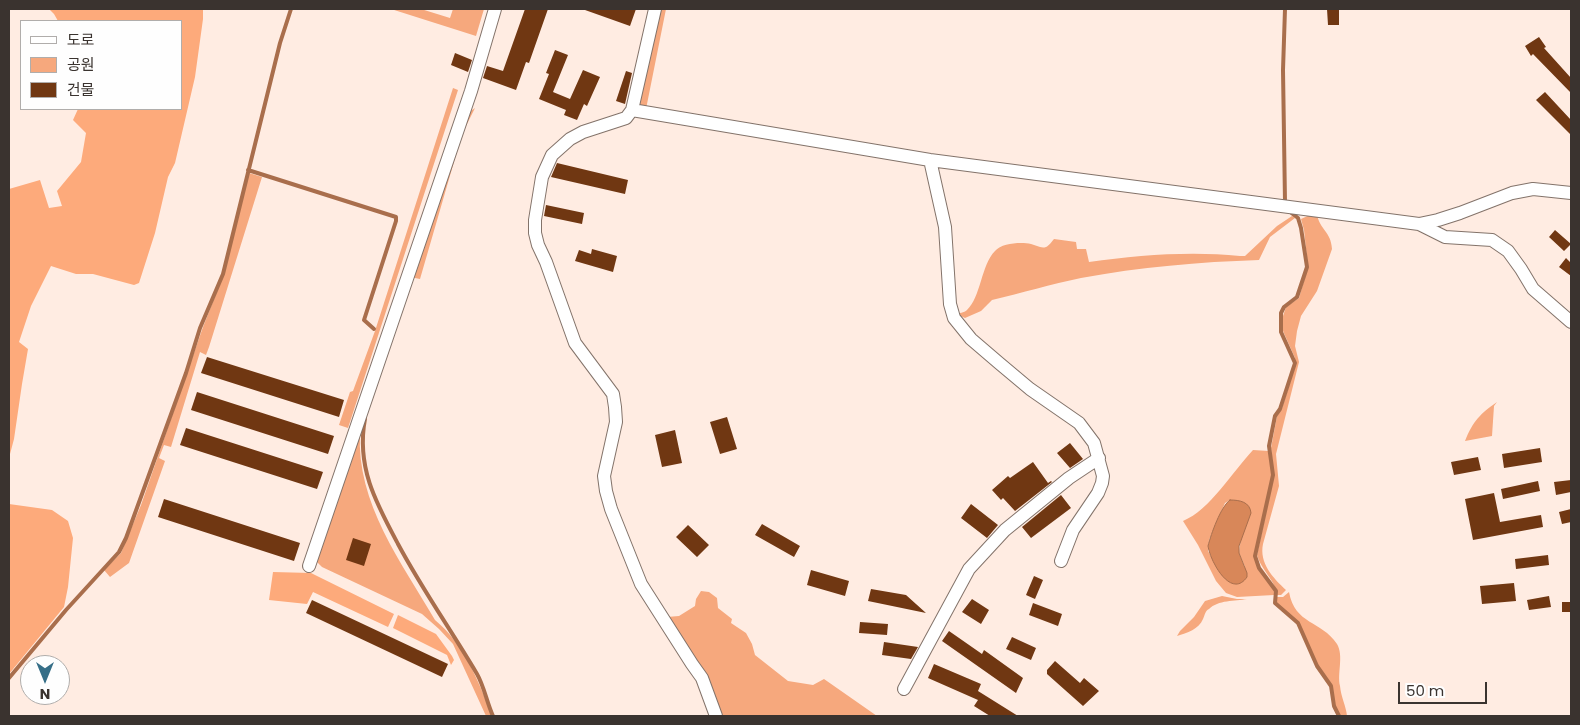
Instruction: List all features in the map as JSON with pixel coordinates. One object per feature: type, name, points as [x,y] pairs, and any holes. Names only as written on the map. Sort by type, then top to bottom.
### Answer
[{"type":"street","points":[[309,566],[471,91],[495,9]]},
{"type":"street","points":[[655,9],[632,110],[626,118],[583,132],[570,139],[552,155],[542,177],[535,220],[535,233],[538,246],[546,262],[576,343],[612,394],[616,422],[604,476],[611,509],[641,584],[702,678],[716,716]]},
{"type":"street","points":[[632,110],[930,160],[1419,224],[1445,237],[1492,240],[1508,252],[1522,268],[1533,289],[1571,322]]},
{"type":"street","points":[[930,160],[946,227],[950,304],[954,318],[971,339],[999,364],[1030,389],[1079,423],[1094,443],[1099,458],[1103,476],[1098,492],[1073,530],[1061,561]]},
{"type":"street","points":[[1419,224],[1438,220],[1512,192],[1533,189],[1571,193]]},
{"type":"street","points":[[904,690],[969,569],[1005,530],[1069,478],[1099,458]]},
{"type":"green space","points":[[391,9],[421,9],[450,18],[453,9],[484,9],[476,36]]},
{"type":"green space","points":[[658,9],[666,9],[646,109],[638,107]]},
{"type":"green space","points":[[453,88],[458,90],[348,428],[339,425],[350,392],[353,391],[375,331]]},
{"type":"green space","points":[[475,108],[464,130],[458,148],[420,279],[410,277],[465,115]]},
{"type":"green space","points":[[249,173],[262,177],[209,347],[206,355],[200,352],[171,447],[164,445],[159,458],[165,461],[129,563],[110,577],[104,570],[121,553],[141,505],[203,327],[225,271]]},
{"type":"green space","points":[[1317,214],[1320,223],[1330,238],[1332,249],[1317,291],[1301,316],[1295,346],[1299,362],[1276,454],[1279,486],[1262,551],[1268,570],[1286,590],[1281,595],[1277,595],[1274,585],[1257,555],[1274,475],[1271,448],[1277,416],[1282,408],[1295,367],[1295,358],[1283,331],[1283,316],[1286,307],[1299,298],[1308,267],[1301,219]]},
{"type":"green space","points":[[1292,216],[1295,218],[1270,237],[1259,260],[1170,266],[1081,278],[992,300],[981,311],[965,318],[956,314],[966,311],[972,304],[990,257],[1002,246],[1027,243],[1044,247],[1048,246],[1054,239],[1076,242],[1077,249],[1086,249],[1089,262],[1164,254],[1245,256],[1277,226]]},
{"type":"green space","points":[[1497,402],[1494,406],[1492,436],[1465,441],[1478,418]]},
{"type":"green space","points":[[360,433],[361,459],[365,484],[373,508],[396,554],[435,620],[454,640],[469,664],[492,716],[486,716],[453,644],[422,614],[322,567],[317,562]]},
{"type":"green space","points":[[1253,450],[1269,451],[1272,475],[1254,556],[1259,569],[1275,591],[1274,595],[1237,597],[1226,593],[1216,581],[1198,545],[1183,521],[1193,516],[1212,499]],"holes":[[[1230,500],[1241,537],[1239,553],[1245,567],[1220,573],[1208,551],[1209,540],[1225,503]]]},
{"type":"green space","points":[[701,591],[709,592],[717,598],[718,608],[732,619],[731,623],[746,633],[755,655],[788,681],[813,685],[824,679],[877,716],[720,716],[667,617],[679,616],[695,606],[696,599]]},
{"type":"green space","points":[[1289,592],[1292,603],[1297,611],[1324,630],[1337,644],[1340,654],[1339,681],[1347,716],[1339,716],[1331,686],[1317,665],[1299,623],[1275,603],[1276,597],[1283,597]]},
{"type":"green space","points":[[1222,596],[1247,599],[1222,602],[1213,606],[1207,611],[1196,628],[1177,636],[1205,601]]},
{"type":"shaded area","points":[[203,9],[203,19],[195,77],[175,163],[168,177],[155,233],[139,283],[134,285],[93,274],[76,274],[51,266],[31,306],[19,342],[28,349],[10,454],[9,488],[9,189],[40,180],[49,208],[62,206],[57,191],[81,162],[86,133],[73,120],[78,110],[182,110],[182,20],[57,20],[50,10]]},
{"type":"shaded area","points":[[1230,500],[1244,502],[1249,506],[1251,513],[1239,546],[1239,553],[1247,577],[1241,583],[1234,584],[1222,576],[1208,546],[1220,514]]},
{"type":"shaded area","points":[[9,504],[52,510],[68,521],[73,538],[64,607],[25,655],[20,655],[20,661],[9,674]]},
{"type":"shaded area","points":[[273,572],[311,573],[394,614],[388,627],[313,592],[307,604],[269,600]]},
{"type":"shaded area","points":[[398,615],[436,634],[454,660],[451,665],[447,655],[393,628]]},
{"type":"building","points":[[525,9],[548,9],[529,63],[526,62],[516,90],[483,78],[487,66],[503,71]]},
{"type":"building","points":[[585,9],[636,9],[630,26]]},
{"type":"building","points":[[1327,9],[1339,9],[1339,25],[1328,25]]},
{"type":"building","points":[[1539,37],[1546,47],[1544,48],[1571,78],[1571,93],[1533,54],[1531,56],[1525,46]]},
{"type":"building","points":[[555,50],[568,55],[553,92],[570,99],[583,70],[600,77],[587,106],[584,104],[577,120],[564,115],[566,110],[539,99],[549,74],[546,73]]},
{"type":"building","points":[[455,53],[472,60],[468,72],[451,65]]},
{"type":"building","points":[[626,71],[632,73],[625,104],[616,101]]},
{"type":"building","points":[[1545,92],[1571,120],[1571,135],[1536,100]]},
{"type":"building","points":[[557,163],[628,180],[625,194],[551,177]]},
{"type":"building","points":[[546,205],[584,213],[582,224],[544,216]]},
{"type":"building","points":[[1555,230],[1571,244],[1564,251],[1549,237]]},
{"type":"building","points":[[592,249],[617,256],[613,272],[575,261],[579,250],[591,254]]},
{"type":"building","points":[[1566,258],[1571,263],[1571,276],[1559,267]]},
{"type":"building","points":[[207,357],[344,400],[339,417],[201,373]]},
{"type":"building","points":[[197,392],[334,436],[328,454],[191,410]]},
{"type":"building","points":[[727,417],[737,449],[720,454],[710,422]]},
{"type":"building","points":[[186,428],[323,472],[317,489],[180,445]]},
{"type":"building","points":[[675,430],[682,463],[662,467],[655,435]]},
{"type":"building","points":[[1070,443],[1083,459],[1070,468],[1057,453]]},
{"type":"building","points":[[1540,448],[1542,462],[1504,468],[1502,454]]},
{"type":"building","points":[[1478,457],[1481,470],[1454,475],[1451,462]]},
{"type":"building","points":[[1033,462],[1048,483],[1052,482],[1015,511],[1003,498],[1001,500],[992,490],[1008,476],[1010,478]]},
{"type":"building","points":[[1571,480],[1571,492],[1556,495],[1554,482]]},
{"type":"building","points":[[1538,481],[1540,491],[1503,499],[1501,489]]},
{"type":"building","points":[[1494,493],[1500,522],[1541,515],[1543,527],[1473,540],[1465,499]]},
{"type":"building","points":[[1061,495],[1071,508],[1031,538],[1022,527]]},
{"type":"building","points":[[164,499],[300,543],[294,561],[158,517]]},
{"type":"building","points":[[971,504],[998,525],[987,538],[961,518]]},
{"type":"building","points":[[1571,509],[1571,522],[1562,524],[1559,512]]},
{"type":"building","points":[[762,524],[800,546],[794,557],[755,535]]},
{"type":"building","points":[[688,525],[709,545],[697,557],[676,537]]},
{"type":"building","points":[[353,538],[371,544],[364,566],[346,560]]},
{"type":"building","points":[[1548,555],[1549,565],[1516,569],[1515,559]]},
{"type":"building","points":[[811,570],[849,581],[845,596],[807,585]]},
{"type":"building","points":[[1034,576],[1043,580],[1035,599],[1026,595]]},
{"type":"building","points":[[1514,583],[1516,601],[1482,604],[1480,586]]},
{"type":"building","points":[[871,589],[906,595],[926,613],[868,601]]},
{"type":"building","points":[[1549,596],[1551,607],[1529,610],[1527,600]]},
{"type":"building","points":[[972,599],[989,610],[981,624],[962,612]]},
{"type":"building","points":[[312,600],[448,664],[442,677],[306,613]]},
{"type":"building","points":[[1562,602],[1571,602],[1571,612],[1562,612]]},
{"type":"building","points":[[1033,603],[1062,614],[1058,626],[1029,615]]},
{"type":"building","points":[[860,622],[888,624],[887,635],[859,633]]},
{"type":"building","points":[[949,631],[982,654],[984,650],[1023,678],[1016,693],[942,641]]},
{"type":"building","points":[[1012,637],[1036,648],[1031,660],[1006,649]]},
{"type":"building","points":[[884,642],[918,647],[911,659],[882,655]]},
{"type":"building","points":[[1055,661],[1080,683],[1084,678],[1099,691],[1083,706],[1047,674],[1047,670]]},
{"type":"building","points":[[934,664],[981,684],[978,691],[1018,716],[990,716],[974,706],[978,700],[928,678]]},
{"type":"waterway","points":[[9,678],[66,610],[119,552],[126,538],[186,373],[200,328],[223,274],[280,43],[291,9]]},
{"type":"waterway","points":[[1285,9],[1283,70],[1285,202]]},
{"type":"waterway","points":[[248,170],[396,217],[364,320],[374,329]]},
{"type":"waterway","points":[[1289,211],[1298,218],[1307,267],[1297,297],[1284,307],[1281,313],[1281,332],[1295,363],[1280,409],[1275,416],[1269,446],[1273,475],[1255,556],[1259,568],[1276,591],[1275,603],[1298,623],[1317,666],[1331,686],[1334,706],[1339,716]]},
{"type":"waterway","points":[[365,419],[363,453],[370,484],[376,499],[407,561],[477,674],[493,716]]}]
